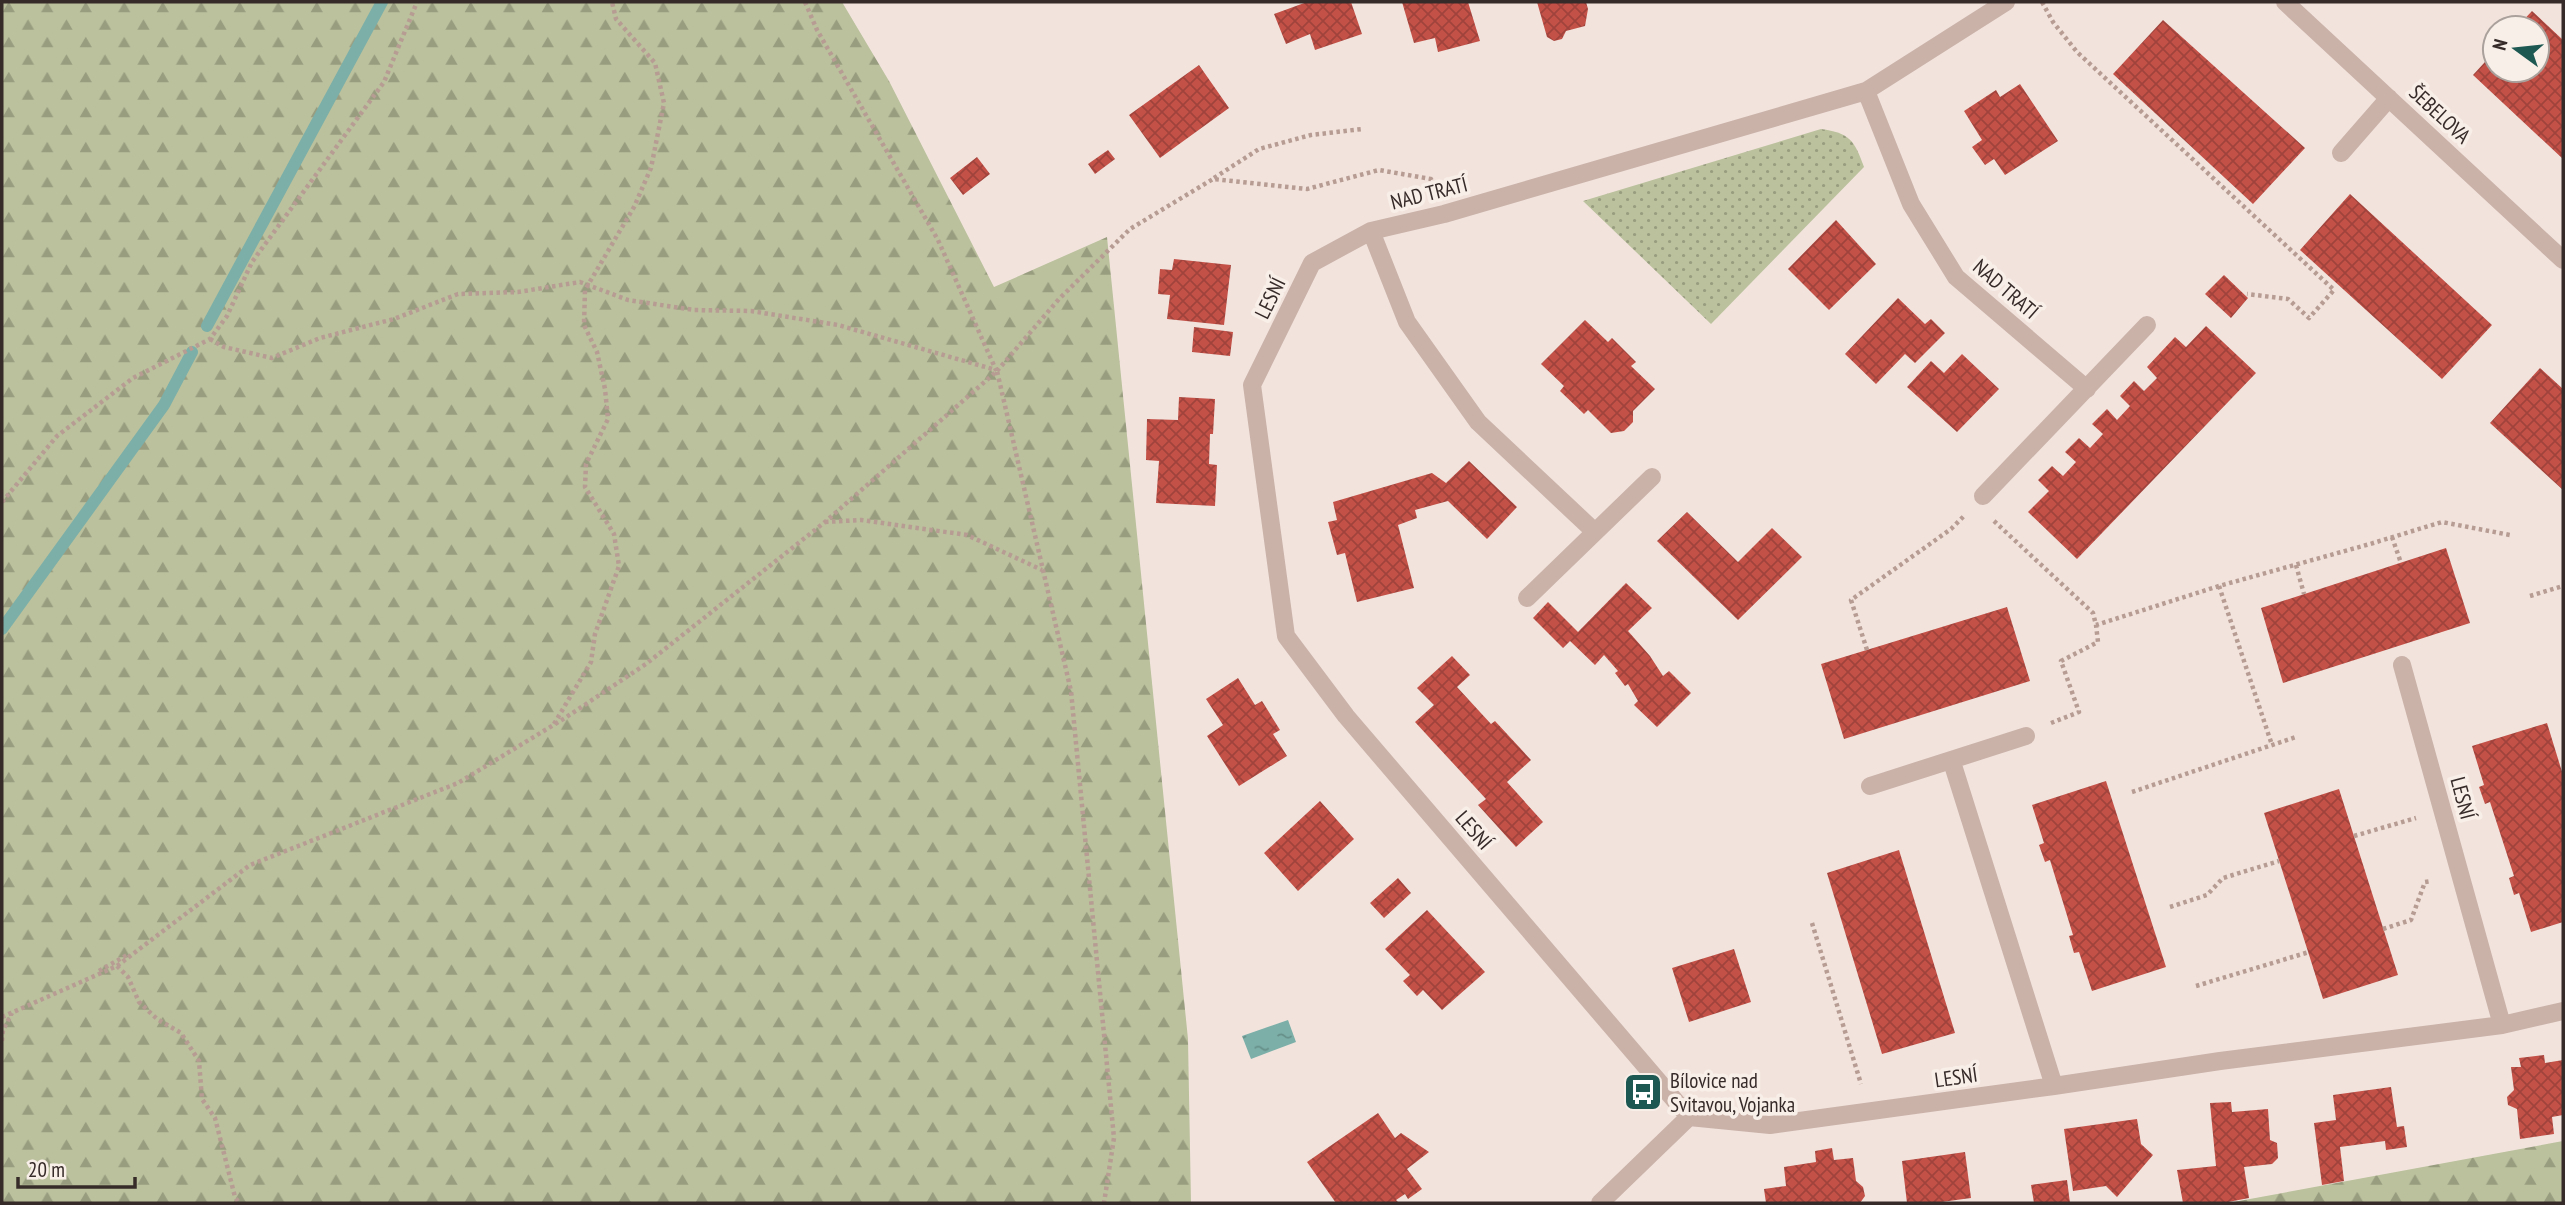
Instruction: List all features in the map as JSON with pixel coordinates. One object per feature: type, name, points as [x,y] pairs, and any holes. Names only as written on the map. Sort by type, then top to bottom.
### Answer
[{"type":"street","name":"NAD TRATÍ","points":[[1595,532],[1478,422],[1407,322],[1371,230],[1444,214],[1866,91],[2006,2]]},
{"type":"street","name":"ŠEBELOVA","points":[[2285,2],[2563,260]]},
{"type":"street","name":"NAD TRATÍ","points":[[1866,91],[1912,204],[1956,277],[2087,389]]},
{"type":"street","points":[[2341,153],[2389,98]]},
{"type":"street","name":"LESNÍ","points":[[1371,230],[1312,263],[1252,385],[1286,636],[1346,716],[1689,1117],[1770,1125],[2220,1061],[2502,1025],[2563,1011]]},
{"type":"street","points":[[1980,500],[2147,325]]},
{"type":"street","points":[[1527,598],[1652,477]]},
{"type":"street","name":"LESNÍ","points":[[2402,665],[2502,1025]]},
{"type":"street","points":[[1870,786],[1952,762],[2026,736]]},
{"type":"street","points":[[1952,762],[2054,1086]]},
{"type":"street","points":[[1600,1203],[1689,1117]]},
{"type":"path","points":[[2,502],[57,436],[132,378],[210,339],[227,316],[252,262],[384,82],[417,2]]},
{"type":"path","points":[[554,725],[591,662],[595,634],[619,566],[614,534],[585,487],[586,464],[608,419],[597,352],[584,325],[585,290],[634,207],[651,168],[664,103],[656,62],[615,19],[612,2]]},
{"type":"path","points":[[805,2],[817,30],[938,240],[996,371],[1071,691],[1114,1138],[1104,1203]]},
{"type":"path","points":[[2042,2],[2053,22],[2077,52],[2334,290],[2309,318],[2288,299],[2247,294]]},
{"type":"path","points":[[2,1017],[117,966],[250,865],[458,783],[554,725],[646,664],[825,522],[996,371],[1059,299],[1130,229],[1259,149],[1311,135],[1362,129]]},
{"type":"path","points":[[1213,179],[1307,189],[1379,170],[1430,179],[1444,214]]},
{"type":"path","points":[[210,339],[224,347],[272,358],[320,338],[394,319],[458,294],[519,292],[580,282],[628,300],[694,310],[751,311],[838,326],[996,371]]},
{"type":"path","points":[[1867,650],[1851,600],[1951,529],[1980,500],[2094,613],[2098,642],[2062,661],[2079,712],[2035,728],[2026,736]]},
{"type":"path","points":[[825,522],[861,520],[967,535],[1043,570]]},
{"type":"path","points":[[2096,625],[2219,586],[2442,522],[2510,535]]},
{"type":"path","points":[[2392,537],[2401,563]]},
{"type":"path","points":[[2296,565],[2304,594]]},
{"type":"path","points":[[2219,586],[2272,745]]},
{"type":"path","points":[[2530,596],[2563,586]]},
{"type":"path","points":[[2132,792],[2296,737]]},
{"type":"path","points":[[2354,836],[2423,816]]},
{"type":"path","points":[[2170,908],[2207,895],[2223,878],[2279,861]]},
{"type":"path","points":[[2384,929],[2411,920],[2425,883],[2434,881]]},
{"type":"path","points":[[1812,923],[1864,1094]]},
{"type":"path","points":[[82,981],[144,946]]},
{"type":"path","points":[[2196,986],[2308,952]]},
{"type":"path","points":[[117,966],[128,977],[139,1002],[157,1019],[181,1033],[199,1061],[202,1099],[215,1118],[235,1197],[239,1203]]},
{"type":"path","points":[[2,1041],[3,1030],[13,1012]]},
{"type":"green space","points":[[2,2],[842,2],[889,81],[994,287],[1107,237],[1188,1039],[1191,1203],[2,1203]]},
{"type":"green space","points":[[1821,129],[1850,139],[1864,167],[1711,324],[1583,201]]},
{"type":"green space","points":[[2563,1141],[2563,1203],[2228,1203]]},
{"type":"water","points":[[1288,1020],[1296,1042],[1251,1059],[1242,1036]]},
{"type":"building","points":[[1307,2],[1351,2],[1362,34],[1315,50],[1310,34],[1286,44],[1274,14]]},
{"type":"building","points":[[1402,2],[1468,2],[1480,41],[1438,52],[1435,38],[1414,43]]},
{"type":"building","points":[[1537,2],[1586,2],[1588,9],[1585,26],[1566,31],[1562,39],[1554,41],[1547,37]]},
{"type":"building","points":[[2163,20],[2305,148],[2253,204],[2113,74]]},
{"type":"building","points":[[2551,29],[2563,40],[2563,159],[2483,84],[2551,84]]},
{"type":"building","points":[[1199,65],[1229,108],[1160,158],[1129,115]]},
{"type":"building","points":[[2481,66],[2481,82],[2473,75]]},
{"type":"building","points":[[2020,84],[2058,141],[2005,175],[1994,159],[1985,165],[1972,147],[1982,140],[1964,111],[1996,90],[2000,97]]},
{"type":"building","points":[[1108,150],[1115,159],[1095,174],[1088,164]]},
{"type":"building","points":[[977,157],[990,174],[963,195],[950,178]]},
{"type":"building","points":[[2350,194],[2492,325],[2442,379],[2300,250]]},
{"type":"building","points":[[1836,220],[1876,264],[1829,310],[1788,269]]},
{"type":"building","points":[[1174,259],[1231,265],[1224,325],[1167,319],[1170,295],[1158,294],[1160,269],[1172,270]]},
{"type":"building","points":[[2224,275],[2248,298],[2231,318],[2205,294]]},
{"type":"building","points":[[1898,298],[1925,324],[1931,319],[1945,333],[1915,363],[1905,354],[1876,384],[1845,354]]},
{"type":"building","points":[[1585,320],[1608,342],[1612,338],[1636,362],[1631,366],[1655,389],[1633,411],[1633,422],[1624,431],[1611,433],[1588,410],[1584,414],[1560,391],[1564,386],[1541,364]]},
{"type":"building","points":[[2206,326],[2256,373],[2077,559],[2028,512],[2049,491],[2038,480],[2052,466],[2063,476],[2076,462],[2065,452],[2079,438],[2090,448],[2103,434],[2092,424],[2107,409],[2117,420],[2130,406],[2120,396],[2134,381],[2144,391],[2157,378],[2147,367],[2175,337],[2186,347]]},
{"type":"building","points":[[1194,327],[1233,332],[1230,356],[1192,352]]},
{"type":"building","points":[[1962,354],[1999,389],[1957,432],[1907,387],[1931,361],[1944,373]]},
{"type":"building","points":[[2540,368],[2563,389],[2563,490],[2490,423]]},
{"type":"building","points":[[1179,397],[1215,399],[1209,464],[1217,465],[1215,506],[1156,503],[1159,461],[1146,460],[1147,419],[1178,420]]},
{"type":"building","points":[[1469,461],[1517,507],[1487,539],[1448,501],[1415,510],[1417,518],[1398,525],[1414,588],[1357,602],[1345,553],[1337,555],[1328,522],[1337,520],[1333,502],[1432,473],[1446,483]]},
{"type":"building","points":[[1687,512],[1738,562],[1772,528],[1802,557],[1738,620],[1657,541]]},
{"type":"building","points":[[2446,548],[2470,623],[2283,683],[2261,608]]},
{"type":"building","points":[[1626,583],[1652,608],[1628,631],[1663,676],[1669,671],[1691,693],[1657,727],[1634,705],[1638,701],[1628,684],[1625,686],[1615,673],[1618,671],[1604,655],[1595,665],[1570,641],[1563,648],[1533,618],[1548,602],[1578,632]]},
{"type":"building","points":[[2007,607],[2030,681],[1844,739],[1821,664]]},
{"type":"building","points":[[1452,656],[1470,675],[1457,687],[1491,724],[1495,721],[1531,760],[1507,782],[1543,822],[1516,847],[1478,805],[1486,799],[1415,722],[1434,705],[1417,688]]},
{"type":"building","points":[[1238,678],[1255,705],[1262,701],[1280,730],[1273,734],[1287,756],[1239,786],[1207,736],[1223,725],[1206,699]]},
{"type":"building","points":[[2547,723],[2563,775],[2563,922],[2531,932],[2519,893],[2514,895],[2509,878],[2514,876],[2490,802],[2485,804],[2479,787],[2484,785],[2472,746]]},
{"type":"building","points":[[2106,781],[2166,967],[2092,991],[2079,952],[2074,953],[2069,936],[2073,935],[2050,860],[2045,862],[2039,845],[2044,843],[2032,805]]},
{"type":"building","points":[[2339,789],[2398,975],[2323,999],[2264,813]]},
{"type":"building","points":[[1320,801],[1354,839],[1298,891],[1264,853]]},
{"type":"building","points":[[1899,850],[1955,1033],[1882,1054],[1827,873]]},
{"type":"building","points":[[1398,878],[1411,893],[1384,918],[1370,903]]},
{"type":"building","points":[[1427,910],[1485,972],[1442,1010],[1423,990],[1417,996],[1403,981],[1410,975],[1385,949]]},
{"type":"building","points":[[1734,949],[1751,1002],[1689,1022],[1672,968]]},
{"type":"building","points":[[2544,1055],[2545,1063],[2563,1060],[2563,1115],[2552,1117],[2554,1134],[2520,1139],[2517,1109],[2508,1105],[2507,1097],[2514,1090],[2511,1067],[2521,1067],[2519,1058]]},
{"type":"building","points":[[2391,1087],[2397,1127],[2404,1126],[2407,1147],[2386,1150],[2385,1141],[2340,1147],[2344,1181],[2322,1185],[2314,1123],[2336,1120],[2333,1095]]},
{"type":"building","points":[[2231,1102],[2232,1112],[2268,1109],[2270,1140],[2277,1143],[2278,1158],[2272,1164],[2244,1167],[2249,1198],[2223,1203],[2183,1203],[2177,1170],[2216,1166],[2210,1103]]},
{"type":"building","points":[[1378,1113],[1395,1138],[1401,1133],[1429,1152],[1407,1169],[1422,1189],[1408,1199],[1405,1194],[1396,1200],[1399,1203],[1336,1203],[1307,1162]]},
{"type":"building","points":[[2137,1119],[2141,1144],[2153,1155],[2117,1197],[2106,1186],[2073,1191],[2064,1129]]},
{"type":"building","points":[[1832,1148],[1834,1160],[1853,1158],[1856,1181],[1863,1187],[1865,1196],[1860,1203],[1766,1203],[1764,1189],[1786,1186],[1784,1167],[1816,1162],[1815,1151]]},
{"type":"building","points":[[1965,1152],[1971,1198],[1934,1203],[1907,1203],[1902,1161]]},
{"type":"building","points":[[2067,1180],[2070,1203],[2034,1203],[2031,1185]]},
{"type":"waterway","points":[[207,326],[382,2]]},
{"type":"waterway","points":[[2,629],[164,405],[192,352]]},
{"type":"place","name":"Bílovice nad Svitavou, Vojanka","points":[[1643,1092]]}]
